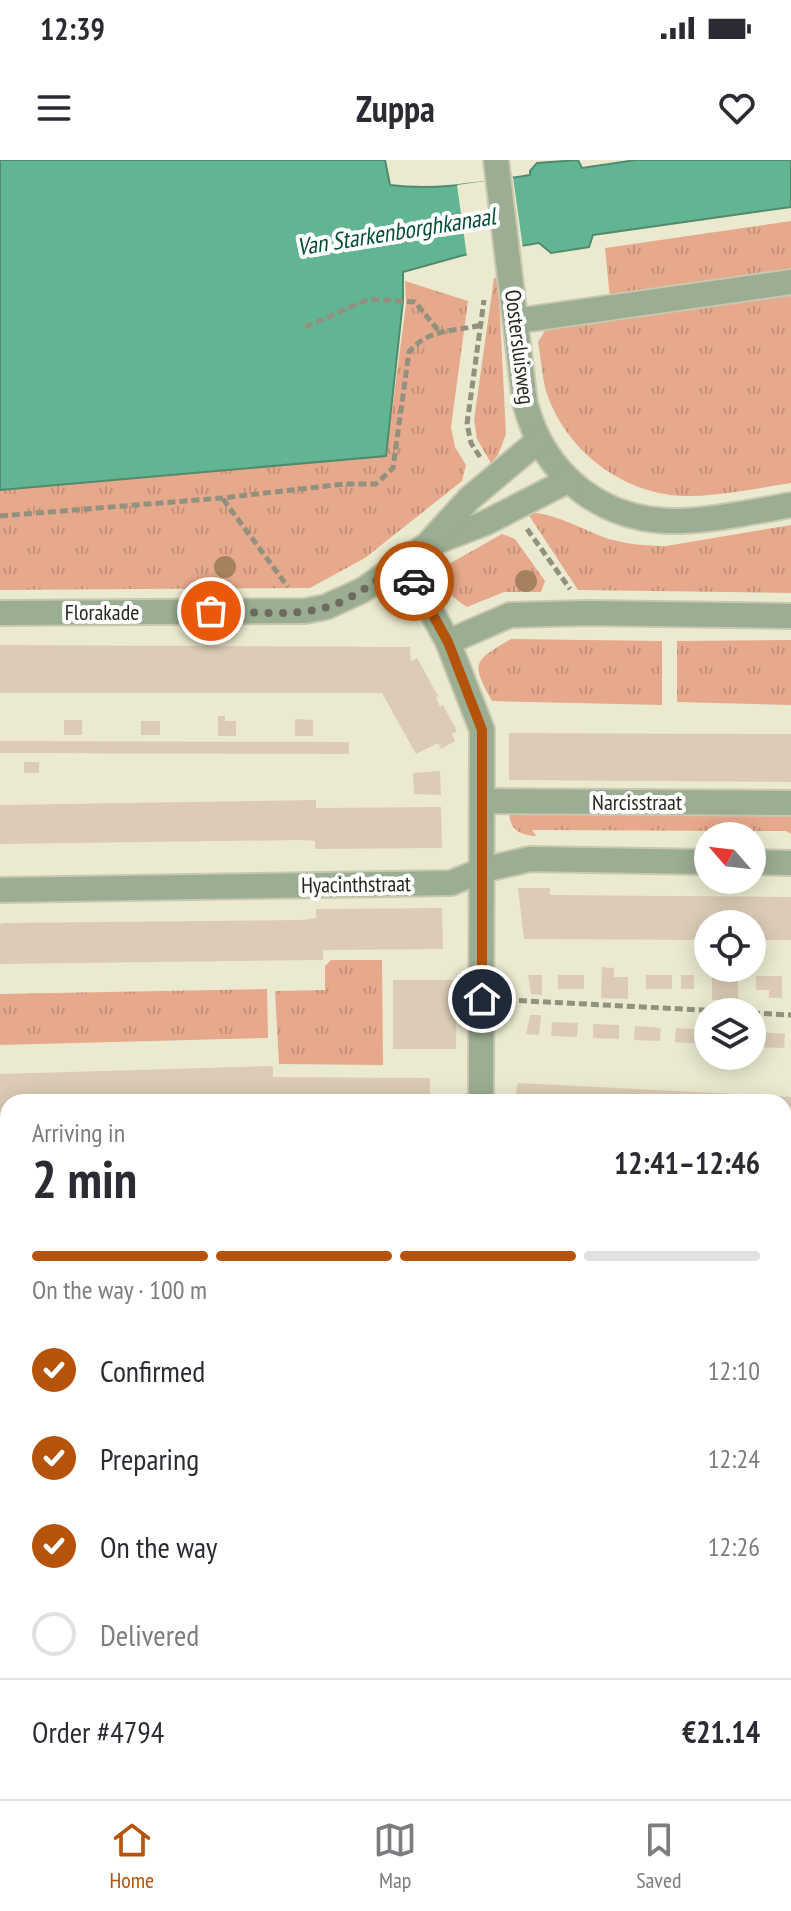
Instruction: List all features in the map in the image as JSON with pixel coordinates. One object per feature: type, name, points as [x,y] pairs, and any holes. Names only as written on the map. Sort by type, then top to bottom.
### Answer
[{"type":"street","name":"Oostersluisweg","points":[[497,170],[525,403],[538,441],[549,459],[588,494],[615,509],[658,520],[702,519],[791,505]]},
{"type":"street","points":[[516,321],[791,282]]},
{"type":"street","name":"Florakade","points":[[0,613],[305,611],[326,607],[363,590],[427,545],[469,499],[538,441]]},
{"type":"street","name":"Florakade","points":[[427,545],[485,523],[569,480]]},
{"type":"street","points":[[404,561],[448,642],[482,730],[481,1094]]},
{"type":"street","points":[[448,642],[510,615],[791,616]]},
{"type":"street","name":"Narcisstraat","points":[[483,801],[791,803]]},
{"type":"street","name":"Hyacinthstraat","points":[[0,890],[451,883],[483,870],[530,859],[694,862]]},
{"type":"street","points":[[766,862],[791,863]]},
{"type":"path","points":[[305,327],[369,299],[415,302],[438,330]]},
{"type":"path","points":[[0,516],[222,498],[344,484],[376,484],[393,468],[409,352],[419,340],[438,330],[481,325]]},
{"type":"path","points":[[222,498],[305,611]]},
{"type":"path","points":[[482,999],[694,1010]]},
{"type":"path","points":[[766,1014],[791,1015]]},
{"type":"green space","points":[[791,221],[791,273],[610,299],[605,248]]},
{"type":"green space","points":[[498,277],[506,434],[498,455],[491,463],[477,439],[474,420],[494,278]]},
{"type":"green space","points":[[405,281],[468,301],[451,427],[455,447],[466,465],[462,481],[365,558],[310,588],[0,590],[0,490],[386,456],[406,304]]},
{"type":"green space","points":[[791,289],[791,483],[692,496],[668,495],[645,489],[602,468],[568,434],[555,413],[546,391],[538,342],[549,324]]},
{"type":"green space","points":[[537,513],[603,537],[650,546],[791,525],[791,593],[578,590],[528,514]]},
{"type":"green space","points":[[502,534],[515,539],[545,581],[541,592],[504,592],[467,607],[448,590],[445,579],[447,565]]},
{"type":"green space","points":[[511,639],[662,641],[662,705],[492,701],[480,678],[479,664],[489,652]]},
{"type":"green space","points":[[791,640],[791,705],[677,702],[677,641]]},
{"type":"green space","points":[[509,809],[791,811],[791,834],[766,831],[766,822],[694,822],[694,831],[532,830],[536,836],[515,829]]},
{"type":"green space","points":[[331,960],[382,960],[383,1065],[279,1064],[275,991],[325,990],[325,966]]},
{"type":"green space","points":[[267,989],[268,1038],[0,1045],[0,994]]},
{"type":"water","name":"Van Starkenborghkanaal","points":[[0,160],[385,160],[390,185],[426,187],[530,175],[537,163],[578,160],[582,168],[636,160],[791,160],[791,207],[593,235],[589,247],[551,253],[539,243],[464,255],[403,272],[403,301],[386,456],[0,490]]},
{"type":"pier","points":[[513,177],[523,249],[467,257],[457,185]]},
{"type":"building","points":[[0,645],[410,647],[411,661],[417,658],[438,696],[440,707],[443,705],[457,731],[452,734],[455,741],[441,749],[438,743],[416,754],[382,693],[0,693]]},
{"type":"building","points":[[218,716],[225,716],[225,721],[236,721],[236,736],[218,736]]},
{"type":"building","points":[[295,719],[313,720],[313,736],[295,736]]},
{"type":"building","points":[[64,720],[82,720],[82,735],[64,735]]},
{"type":"building","points":[[141,721],[160,721],[160,735],[141,735]]},
{"type":"building","points":[[509,733],[791,734],[791,782],[509,780]]},
{"type":"building","points":[[0,741],[349,742],[349,754],[0,753]]},
{"type":"building","points":[[24,762],[39,762],[39,773],[24,773]]},
{"type":"building","points":[[440,771],[441,795],[414,794],[413,773]]},
{"type":"building","points":[[316,800],[316,808],[441,807],[442,848],[315,849],[315,841],[302,840],[0,844],[0,805]]},
{"type":"building","points":[[518,888],[550,888],[550,895],[791,897],[791,940],[766,940],[766,910],[694,910],[694,940],[524,939]]},
{"type":"building","points":[[442,908],[443,949],[323,950],[323,960],[0,964],[0,924],[5,923],[303,920],[316,918],[316,909]]},
{"type":"building","points":[[602,967],[614,968],[614,977],[628,977],[628,999],[601,998]]},
{"type":"building","points":[[528,975],[542,975],[542,995],[531,994]]},
{"type":"building","points":[[558,975],[584,975],[584,989],[558,989]]},
{"type":"building","points":[[646,975],[672,975],[672,989],[646,989]]},
{"type":"building","points":[[681,975],[694,975],[694,989],[681,989]]},
{"type":"building","points":[[766,976],[782,976],[782,998],[769,998],[769,990],[756,990],[756,982],[766,982]]},
{"type":"building","points":[[393,980],[457,980],[456,1049],[393,1049]]},
{"type":"building","points":[[712,982],[738,982],[738,998],[712,998]]},
{"type":"building","points":[[530,1015],[541,1015],[539,1035],[526,1034]]},
{"type":"building","points":[[552,1022],[578,1023],[577,1037],[551,1036]]},
{"type":"building","points":[[593,1024],[619,1025],[619,1039],[593,1038]]},
{"type":"building","points":[[635,1026],[661,1028],[660,1041],[634,1040]]},
{"type":"building","points":[[676,1028],[694,1029],[694,1043],[675,1042]]},
{"type":"building","points":[[766,1033],[785,1034],[784,1048],[766,1047]]},
{"type":"building","points":[[273,1066],[273,1077],[430,1078],[430,1094],[0,1094],[0,1074]]},
{"type":"building","points":[[518,1083],[732,1094],[516,1094]]},
{"type":"way so far","points":[[211,611],[305,611],[326,607],[363,590],[404,561],[414,581]]},
{"type":"route","points":[[414,581],[448,642],[482,730],[482,999]]}]
